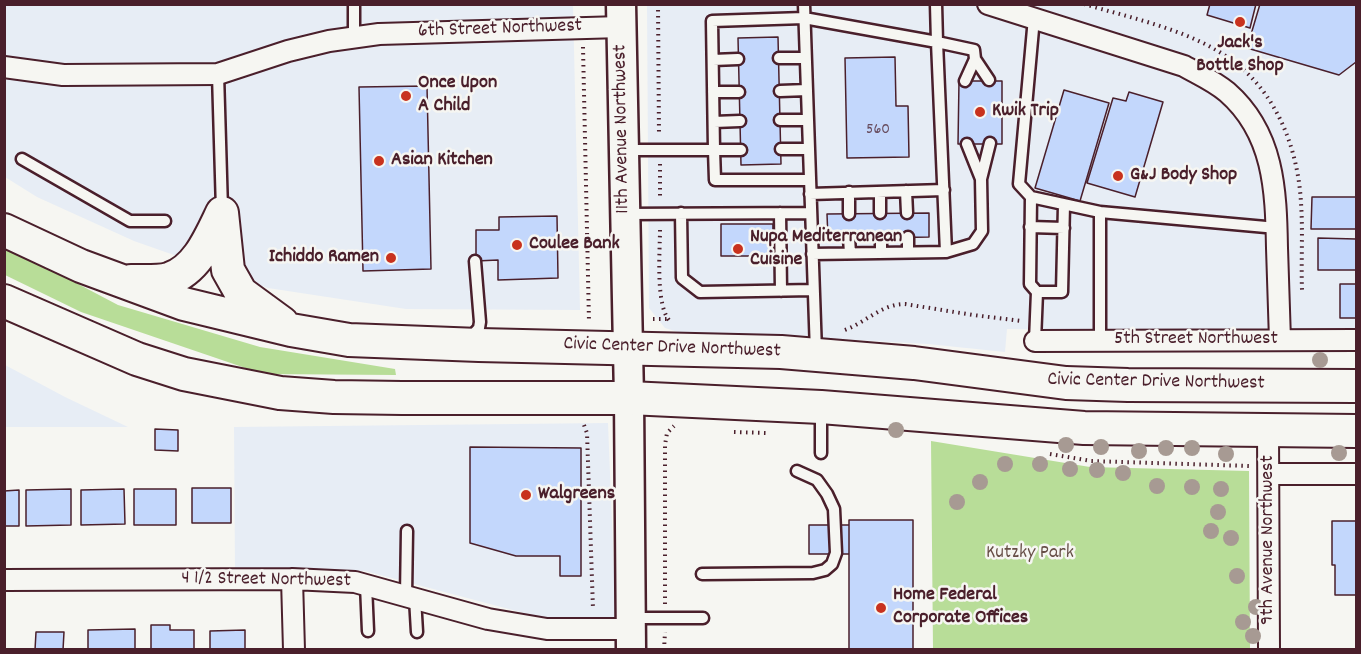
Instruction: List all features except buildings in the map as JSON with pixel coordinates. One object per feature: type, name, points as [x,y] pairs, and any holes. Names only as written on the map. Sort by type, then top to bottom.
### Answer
[{"type":"main road","name":"11th Avenue Northwest","points":[[621,16],[631,632]]},
{"type":"main road","points":[[122,281],[167,279],[186,272],[199,256],[222,213]]},
{"type":"main road","points":[[222,213],[228,270],[241,293],[291,330]]},
{"type":"main road","name":"Civic Center Drive Northwest","points":[[4,230],[50,253],[184,304],[291,330],[349,340],[627,347],[815,342],[914,363],[1065,383],[1356,386]]},
{"type":"main road","points":[[4,301],[137,359],[184,374],[280,393],[368,397],[629,398],[821,407],[1084,428],[1356,431]]},
{"type":"street","points":[[988,4],[1184,66],[1226,92],[1253,125],[1267,154],[1275,185],[1280,340]]},
{"type":"street","name":"6th Street Northwest","points":[[4,67],[63,75],[218,74],[288,51],[354,37],[379,34],[582,28],[621,16]]},
{"type":"street","name":"5th Street Northwest","points":[[1035,332],[1100,341],[1356,340]]},
{"type":"street","name":"9th Avenue Northwest","points":[[1268,431],[1269,650]]},
{"type":"street","points":[[1269,474],[1356,474]]},
{"type":"street","points":[[292,579],[294,650]]},
{"type":"street","name":"4 1/2 Street Northwest","points":[[4,580],[292,579],[355,582],[488,620],[547,629],[631,632]]},
{"type":"lane","points":[[354,4],[354,37]]},
{"type":"lane","points":[[804,4],[815,342]]},
{"type":"lane","points":[[936,4],[946,252]]},
{"type":"lane","points":[[810,180],[715,180],[712,21],[804,18],[937,42],[974,50],[975,59],[989,80]]},
{"type":"lane","points":[[1034,18],[1019,184],[1031,197],[1100,212],[1277,228]]},
{"type":"lane","points":[[779,58],[805,58]]},
{"type":"lane","points":[[713,60],[738,59]]},
{"type":"lane","points":[[965,81],[975,59]]},
{"type":"lane","points":[[218,74],[222,213]]},
{"type":"lane","points":[[780,91],[807,90]]},
{"type":"lane","points":[[713,92],[739,92]]},
{"type":"lane","points":[[780,120],[807,120]]},
{"type":"lane","points":[[714,122],[740,121]]},
{"type":"lane","points":[[812,254],[946,252],[973,244],[982,231],[981,179],[990,143]]},
{"type":"lane","points":[[967,144],[981,179]]},
{"type":"lane","points":[[781,149],[808,149]]},
{"type":"lane","points":[[623,150],[741,150]]},
{"type":"lane","points":[[22,159],[130,221],[165,221]]},
{"type":"lane","points":[[810,194],[944,190]]},
{"type":"lane","points":[[906,191],[907,213]]},
{"type":"lane","points":[[849,192],[849,214]]},
{"type":"lane","points":[[879,192],[880,213]]},
{"type":"lane","points":[[1031,197],[1030,284],[1037,291],[1062,291],[1064,205]]},
{"type":"lane","points":[[1100,212],[1100,341]]},
{"type":"lane","points":[[681,213],[682,278],[700,292],[813,290]]},
{"type":"lane","points":[[780,213],[781,291]]},
{"type":"lane","points":[[624,214],[811,213]]},
{"type":"lane","points":[[1030,227],[1064,228]]},
{"type":"lane","points":[[908,237],[909,252]]},
{"type":"lane","points":[[849,238],[850,253]]},
{"type":"lane","points":[[881,238],[881,253]]},
{"type":"lane","points":[[454,344],[472,337],[480,322],[475,261]]},
{"type":"lane","points":[[1035,332],[1037,291]]},
{"type":"lane","points":[[821,407],[821,453]]},
{"type":"lane","points":[[702,574],[813,573],[825,570],[832,564],[836,554],[834,509],[817,480],[797,471]]},
{"type":"lane","points":[[407,531],[410,597],[417,632]]},
{"type":"lane","points":[[366,585],[368,631]]},
{"type":"lane","points":[[631,632],[665,618],[703,618]]},
{"type":"path","points":[[578,320],[590,320],[582,28]]},
{"type":"path","points":[[815,342],[856,326],[895,304],[973,315],[1035,332]]},
{"type":"path","points":[[667,319],[676,326]]},
{"type":"path","points":[[583,424],[587,433],[591,596]]},
{"type":"path","points":[[664,650],[665,445],[667,433],[674,426]]},
{"type":"shaded area","points":[[4,5],[573,5],[580,310],[406,309],[268,288],[134,241],[37,197],[5,177]]},
{"type":"shaded area","points":[[647,5],[1356,5],[1356,334],[1007,329],[1005,352],[928,344],[817,338],[688,335],[665,328],[649,308]]},
{"type":"shaded area","points":[[5,365],[65,397],[128,427],[5,427]]},
{"type":"shaded area","points":[[608,423],[616,622],[558,622],[365,571],[235,570],[234,427]]},
{"type":"green space","points":[[4,245],[118,305],[260,347],[395,369],[396,375],[263,374],[81,312],[5,275]]},
{"type":"green space","name":"Kutzky Park","points":[[931,441],[1090,467],[1249,471],[1250,649],[933,649]]},
{"type":"place","name":"Jack's Bottle Shop","points":[[1240,22]]},
{"type":"place","name":"Once Upon A Child","points":[[406,96]]},
{"type":"place","name":"Kwik Trip","points":[[980,112]]},
{"type":"place","name":"Asian Kitchen","points":[[379,161]]},
{"type":"place","name":"G&J Body Shop","points":[[1118,176]]},
{"type":"place","name":"Coulee Bank","points":[[517,245]]},
{"type":"place","name":"Nupa Mediterranean Cuisine","points":[[738,249]]},
{"type":"place","name":"Ichiddo Ramen","points":[[391,258]]},
{"type":"place","name":"Walgreens","points":[[526,495]]},
{"type":"place","name":"Home Federal Corporate Offices","points":[[881,608]]}]
